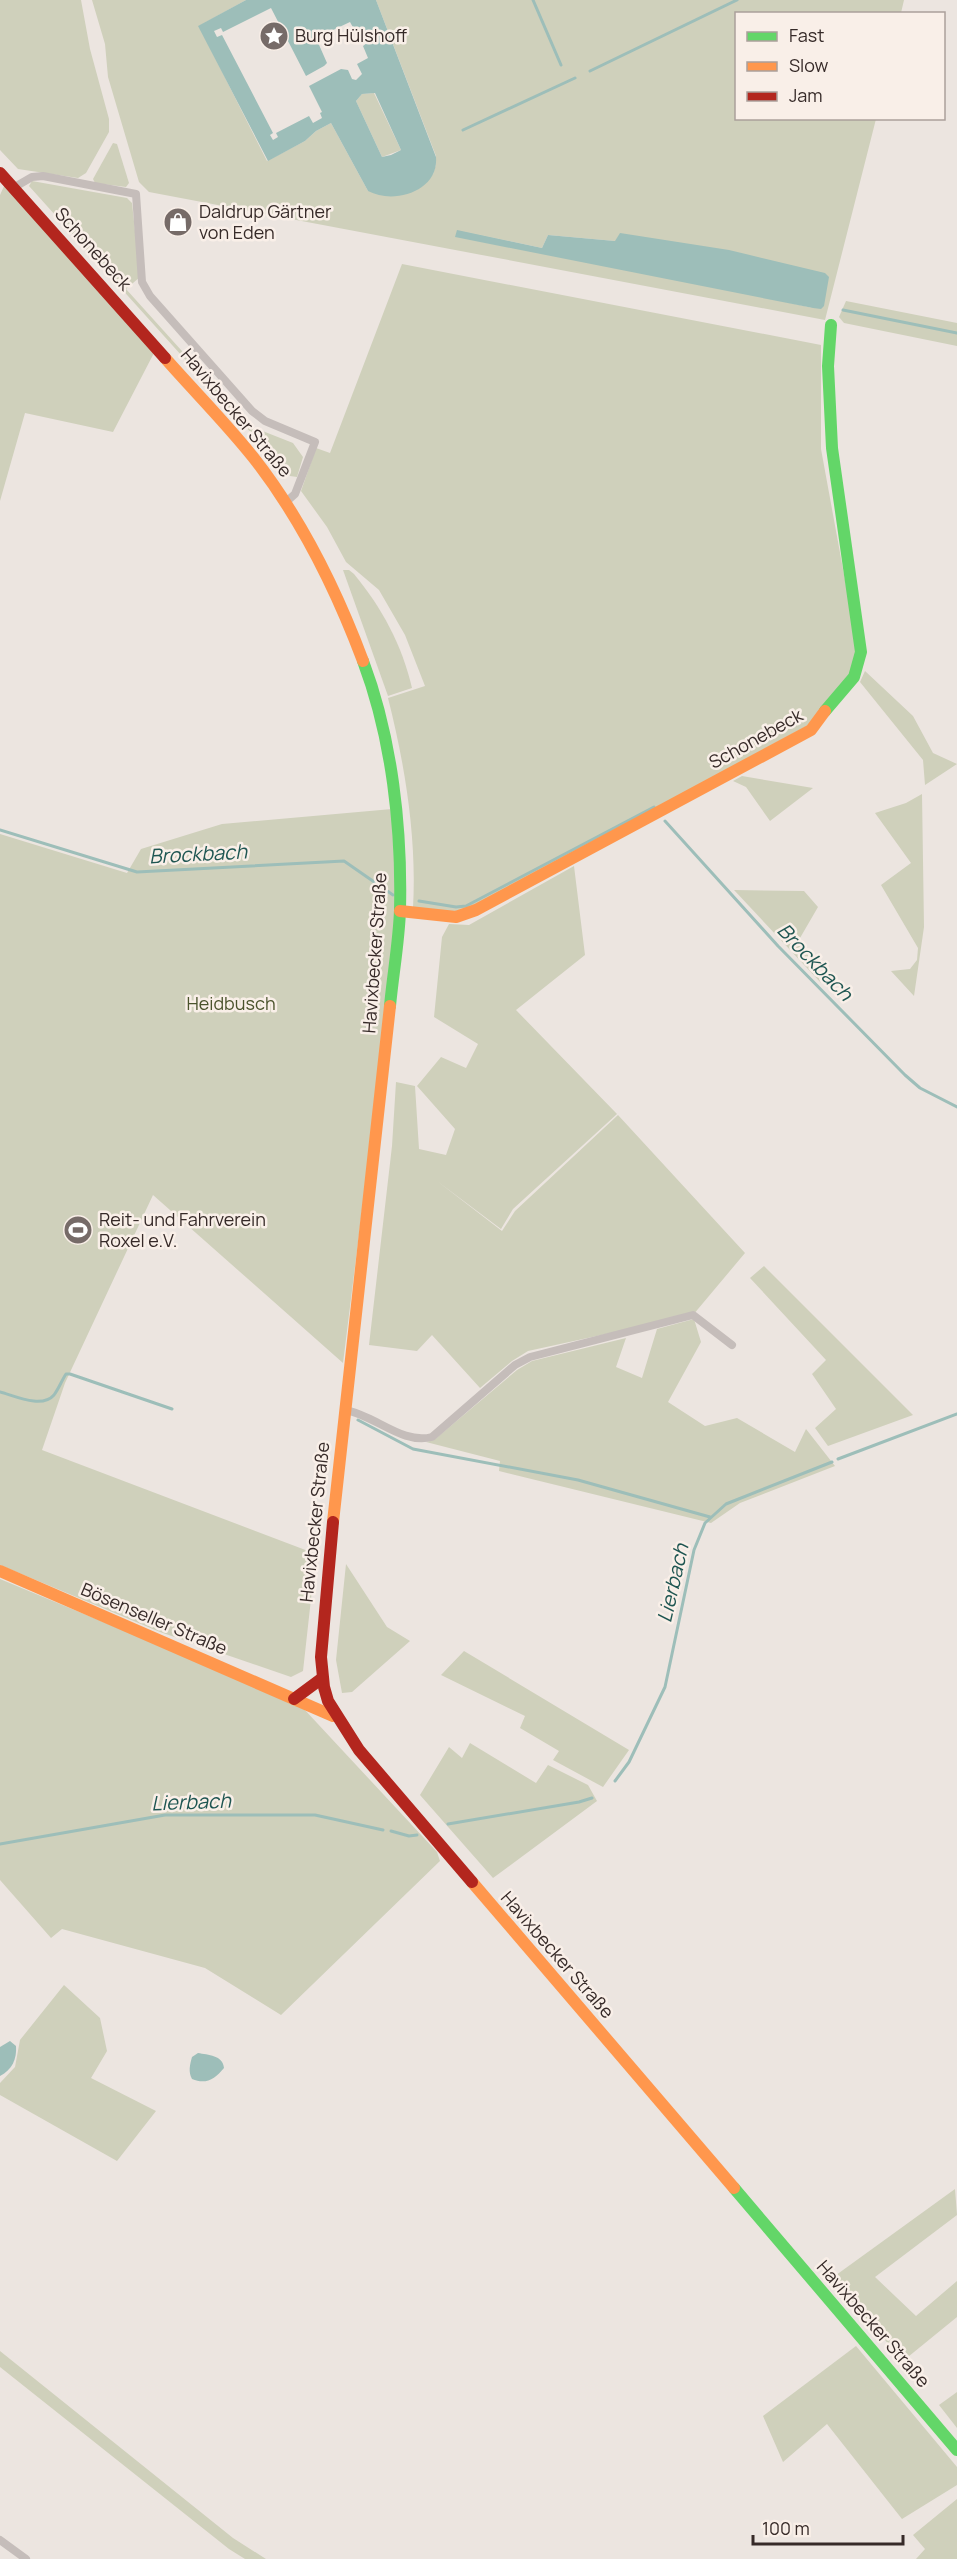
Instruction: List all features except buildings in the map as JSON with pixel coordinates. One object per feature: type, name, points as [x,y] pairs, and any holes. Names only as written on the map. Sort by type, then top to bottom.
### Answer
[{"type":"main road","name":"Schonebeck","points":[[0,173],[159,350]]},
{"type":"main road","name":"Schonebeck","points":[[400,911],[456,917],[476,910],[811,730],[854,679],[859,669],[861,652],[832,446],[828,380],[831,325]]},
{"type":"main road","name":"Havixbecker Straße","points":[[159,350],[253,457],[286,501],[328,573],[349,619],[378,708],[392,770],[397,808],[400,911],[323,1615],[321,1679],[333,1716],[359,1750],[957,2450]]},
{"type":"main road","name":"Bösenseller Straße","points":[[0,1572],[333,1716]]},
{"type":"main road","points":[[294,1699],[321,1679]]},
{"type":"street","points":[[13,188],[32,177],[43,176],[136,194],[142,282],[150,296],[252,411],[265,421],[315,442],[295,494],[286,501]]},
{"type":"street","points":[[345,1410],[365,1414],[404,1435],[420,1440],[432,1437],[515,1365],[530,1357],[693,1315],[732,1345]]},
{"type":"street","points":[[0,2540],[26,2559]]},
{"type":"green space","points":[[0,0],[81,0],[90,49],[109,119],[109,132],[86,173],[78,178],[18,169],[0,150]]},
{"type":"green space","points":[[92,0],[246,0],[199,26],[267,161],[305,141],[316,131],[331,123],[368,191],[433,174],[436,164],[436,156],[376,0],[904,0],[901,12],[735,12],[735,120],[876,120],[825,320],[149,192],[139,182],[108,77],[105,44]],"holes":[[[457,230],[542,248],[548,235],[615,241],[813,308]]]},
{"type":"green space","points":[[374,93],[401,150],[382,157],[356,101],[362,94]]},
{"type":"green space","points":[[113,143],[117,144],[129,183],[126,187],[95,183],[93,179]]},
{"type":"green space","points":[[32,181],[127,198],[132,203],[140,277],[126,289],[255,432],[260,430],[293,443],[303,457],[297,477],[290,476],[29,186]]},
{"type":"green space","points":[[5,184],[155,351],[113,432],[25,413],[0,501],[0,195]]},
{"type":"green space","points":[[402,264],[821,345],[821,449],[858,651],[856,669],[814,722],[468,910],[456,914],[413,908],[413,855],[408,802],[400,749],[388,698],[425,686],[405,635],[379,590],[346,562],[327,527],[301,491],[316,448],[330,453]]},
{"type":"green space","points":[[846,301],[957,323],[957,346],[844,323],[839,317]]},
{"type":"green space","points":[[343,570],[349,570],[354,574],[382,614],[397,642],[412,688],[388,696]]},
{"type":"green space","points":[[865,671],[913,716],[933,753],[957,764],[925,785],[923,760],[860,682]]},
{"type":"green space","points":[[742,776],[813,788],[770,821],[746,787],[733,781]]},
{"type":"green space","points":[[922,794],[924,927],[914,996],[891,971],[910,969],[917,960],[918,948],[881,885],[911,863],[875,813],[906,803]]},
{"type":"green space","name":"Heidbusch","points":[[392,809],[396,912],[343,1363],[153,1195],[65,1383],[42,1450],[316,1554],[303,1671],[291,1677],[160,1632],[0,1565],[0,834],[127,873],[141,849],[222,824]]},
{"type":"green space","points":[[574,866],[585,955],[516,1010],[617,1114],[513,1209],[501,1229],[437,1181],[502,1231],[515,1211],[618,1115],[745,1253],[693,1315],[528,1351],[512,1361],[480,1388],[432,1335],[417,1351],[369,1345],[392,1146],[396,1082],[415,1086],[419,1149],[446,1155],[455,1129],[417,1086],[441,1057],[466,1068],[478,1044],[434,1017],[442,937],[449,924],[469,925]]},
{"type":"green space","points":[[734,890],[804,891],[818,907],[800,938],[821,983]]},
{"type":"green space","points":[[764,1266],[913,1415],[828,1446],[815,1428],[836,1409],[812,1374],[826,1360],[750,1278]]},
{"type":"green space","points":[[694,1319],[701,1342],[668,1402],[705,1426],[737,1418],[795,1452],[806,1429],[835,1466],[740,1503],[711,1523],[499,1471],[500,1461],[426,1442],[434,1440],[517,1370],[532,1361],[626,1338],[616,1367],[642,1378],[657,1329]]},
{"type":"green space","points":[[346,1564],[387,1627],[410,1641],[352,1692],[342,1693],[336,1660]]},
{"type":"green space","points":[[0,1579],[185,1656],[304,1709],[437,1852],[440,1861],[281,2015],[205,1968],[62,1929],[51,1938],[0,1880]]},
{"type":"green space","points":[[464,1651],[629,1750],[603,1787],[553,1760],[559,1751],[520,1728],[525,1716],[441,1675]]},
{"type":"green space","points":[[470,1743],[536,1783],[548,1765],[588,1785],[597,1801],[493,1878],[420,1795],[449,1747],[462,1758]]},
{"type":"green space","points":[[64,1985],[100,2018],[107,2051],[91,2078],[156,2111],[117,2161],[0,2095],[0,2083],[15,2067],[20,2040]]},
{"type":"green space","points":[[955,2189],[957,2215],[875,2277],[916,2316],[957,2281],[957,2317],[903,2361],[832,2278]]},
{"type":"green space","points":[[856,2346],[957,2467],[957,2485],[902,2519],[827,2424],[783,2462],[763,2416]]},
{"type":"green space","points":[[0,2351],[233,2538],[266,2559],[245,2559],[229,2549],[0,2367]]},
{"type":"green space","points":[[957,2392],[957,2428],[939,2405]]},
{"type":"green space","points":[[957,2499],[957,2559],[916,2559],[925,2549],[913,2535]]},
{"type":"water","points":[[246,0],[376,0],[436,157],[435,169],[430,179],[413,192],[402,195],[379,195],[368,191],[331,123],[316,131],[305,141],[268,161],[198,26]],"holes":[[[271,8],[306,76],[327,63],[316,38],[350,22],[360,40],[364,38],[367,43],[363,46],[368,58],[357,64],[362,74],[356,80],[352,79],[348,70],[341,69],[309,86],[322,112],[320,113],[322,118],[313,123],[309,116],[276,133],[278,137],[273,140],[270,135],[273,133],[222,35],[217,37],[214,31],[221,28],[223,32]],[[375,93],[401,150],[382,157],[356,101],[362,94]]]},
{"type":"water","points":[[457,230],[542,248],[548,235],[615,241],[620,233],[729,250],[825,273],[829,277],[824,306],[821,309],[813,308],[455,237]]},
{"type":"water","points":[[10,2041],[16,2046],[15,2060],[8,2071],[0,2076],[0,2047]]},
{"type":"water","points":[[198,2053],[218,2058],[224,2068],[210,2080],[192,2079],[190,2071],[192,2057]]},
{"type":"waterway","points":[[533,0],[561,65]]},
{"type":"waterway","points":[[590,71],[737,0]]},
{"type":"waterway","points":[[463,130],[575,78]]},
{"type":"waterway","points":[[843,310],[957,333]]},
{"type":"waterway","name":"Brockbach","points":[[419,901],[456,907],[466,906],[654,807]]},
{"type":"waterway","name":"Brockbach","points":[[665,821],[778,946],[905,1075],[920,1088],[957,1107]]},
{"type":"waterway","name":"Brockbach","points":[[0,830],[137,872],[344,861],[393,895]]},
{"type":"waterway","points":[[0,1392],[28,1400],[43,1401],[54,1395],[66,1374],[70,1374],[172,1409]]},
{"type":"waterway","name":"Lierbach","points":[[838,1459],[957,1414]]},
{"type":"waterway","points":[[358,1420],[413,1449],[578,1480],[710,1517]]},
{"type":"waterway","name":"Lierbach","points":[[615,1781],[629,1762],[665,1687],[694,1550],[705,1523],[726,1504],[832,1462]]},
{"type":"waterway","name":"Lierbach","points":[[448,1824],[592,1798]]},
{"type":"waterway","name":"Lierbach","points":[[0,1844],[165,1815],[315,1815],[383,1830]]},
{"type":"waterway","name":"Lierbach","points":[[391,1831],[409,1836],[417,1835]]},
{"type":"traffic: fast","points":[[825,711],[854,677],[861,652],[832,448],[828,366],[831,325]]},
{"type":"traffic: fast","points":[[363,661],[373,690],[388,752],[397,815],[400,910],[390,1006]]},
{"type":"traffic: fast","points":[[734,2188],[957,2450]]},
{"type":"traffic: slow","points":[[165,358],[243,444],[287,504],[329,581],[363,661]]},
{"type":"traffic: slow","points":[[400,911],[456,917],[476,910],[811,730],[825,711]]},
{"type":"traffic: slow","points":[[333,1522],[390,1006]]},
{"type":"traffic: slow","points":[[0,1571],[333,1716]]},
{"type":"traffic: slow","points":[[472,1882],[734,2188]]},
{"type":"traffic: jam","points":[[0,173],[165,358]]},
{"type":"traffic: jam","points":[[333,1522],[321,1657],[328,1701],[359,1750],[472,1882]]},
{"type":"traffic: jam","points":[[294,1699],[321,1679]]},
{"type":"place","name":"Burg Hülshoff","points":[[274,36]]},
{"type":"place","name":"Daldrup Gärtner von Eden","points":[[178,222]]},
{"type":"place","name":"Reit- und Fahrverein Roxel e.V.","points":[[78,1230]]}]
